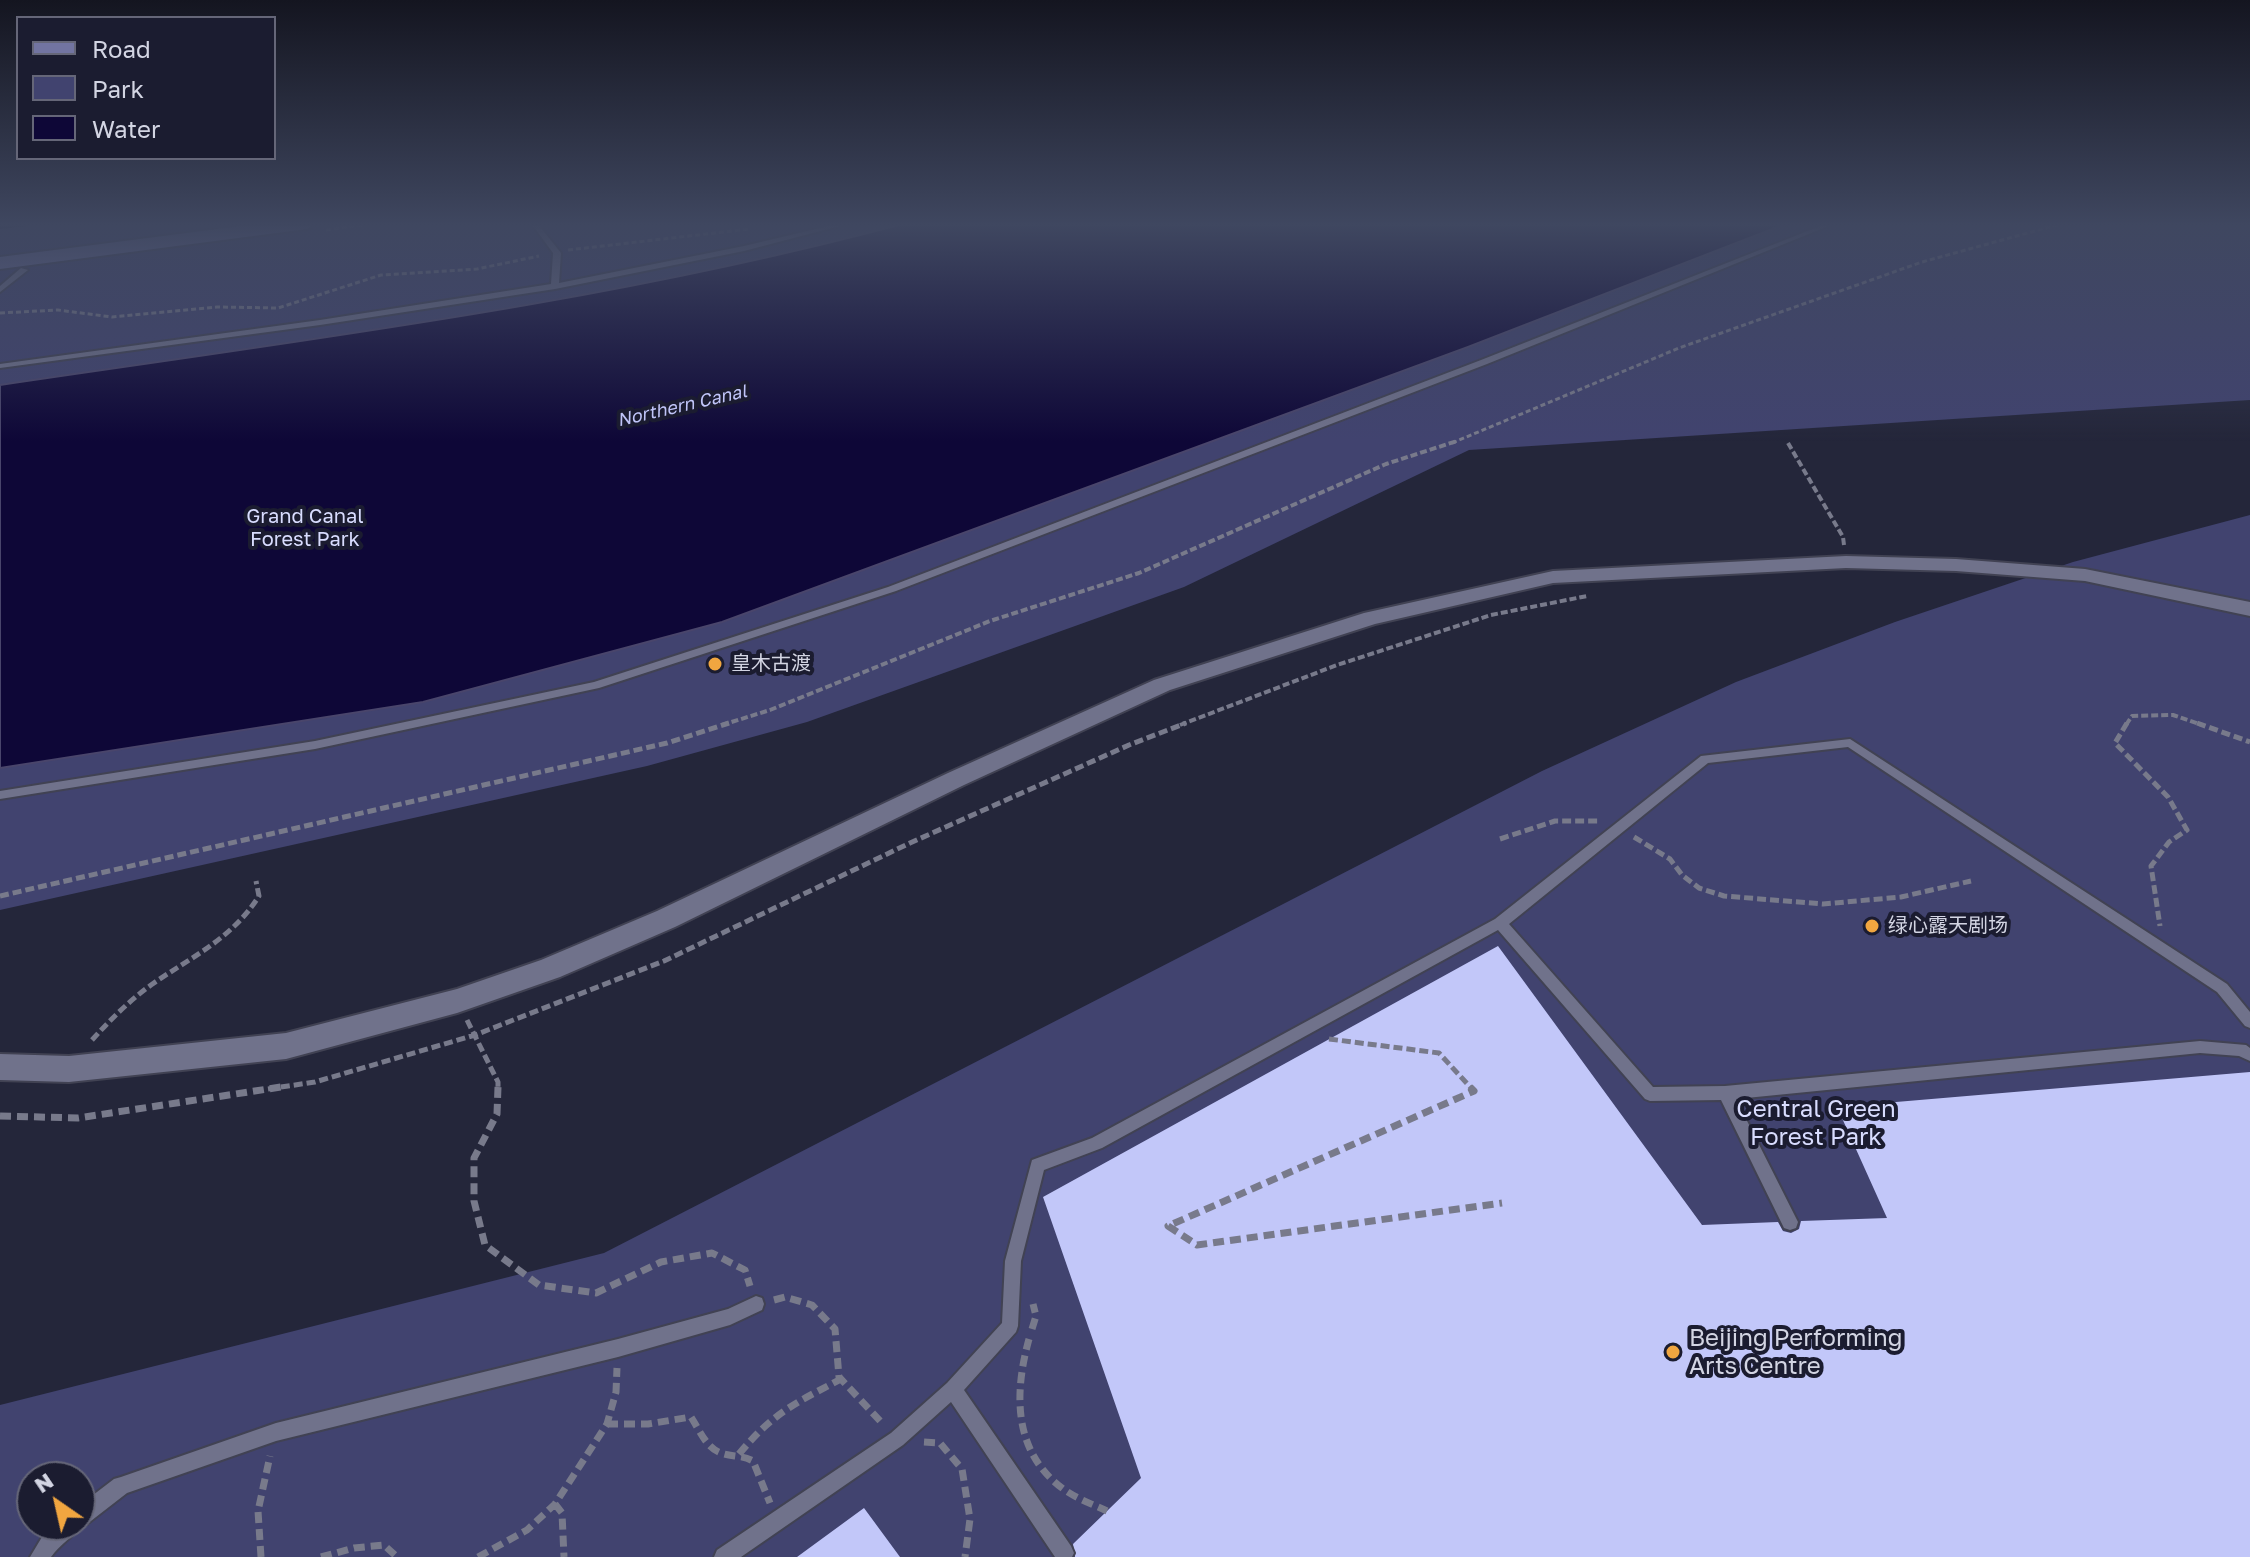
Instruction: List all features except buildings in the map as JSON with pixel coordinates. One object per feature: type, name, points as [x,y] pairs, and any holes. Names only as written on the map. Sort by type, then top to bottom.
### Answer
[{"type":"street","points":[[0,1067],[69,1069],[286,1046],[457,1001],[550,969],[666,919],[956,779],[1162,685],[1371,618],[1553,577],[1846,562],[1956,565],[2085,575],[2250,609]]},
{"type":"lane","points":[[0,366],[494,296]]},
{"type":"lane","points":[[0,795],[315,745],[595,685],[892,589],[1649,296]]},
{"type":"lane","points":[[724,1557],[897,1439],[953,1389],[1010,1326],[1013,1261],[1037,1165],[1097,1143],[1500,923],[1705,759],[1850,743],[2222,988],[2250,1022]]},
{"type":"lane","points":[[1500,923],[1650,1094],[1725,1093],[2200,1047],[2241,1050],[2250,1055]]},
{"type":"lane","points":[[1725,1093],[1790,1222]]},
{"type":"lane","points":[[96,1505],[121,1486],[276,1432],[618,1348],[730,1317],[756,1304]]},
{"type":"lane","points":[[953,1389],[1064,1553]]},
{"type":"path","points":[[0,313],[58,310],[112,317],[217,307],[278,308],[317,296]]},
{"type":"path","points":[[0,896],[642,749],[770,710],[990,621],[1139,573],[1386,464],[1433,451],[1679,348],[1827,296]]},
{"type":"path","points":[[1788,443],[1843,537],[1846,562]]},
{"type":"path","points":[[0,1116],[78,1118],[315,1082],[475,1035],[664,961],[910,843],[1129,745],[1337,665],[1491,615],[1590,596]]},
{"type":"path","points":[[2164,950],[2151,866],[2169,842],[2187,830],[2168,797],[2115,743],[2132,716],[2173,715],[2250,742]]},
{"type":"path","points":[[1500,839],[1555,821],[1582,819],[1609,822],[1670,859],[1682,875],[1699,888],[1724,896],[1823,904],[1901,897],[1971,881]]},
{"type":"path","points":[[69,1069],[101,1030],[150,986],[219,943],[248,918],[259,896],[256,881]]},
{"type":"path","points":[[457,1001],[498,1082],[497,1114],[474,1158],[474,1201],[485,1245],[539,1285],[596,1293],[661,1262],[712,1253],[745,1270],[756,1304],[785,1297],[812,1305],[835,1329],[841,1379],[897,1439],[940,1443],[962,1469],[970,1519],[965,1557]]},
{"type":"path","points":[[1292,1035],[1439,1053],[1474,1091],[1168,1226],[1197,1245],[1502,1203]]},
{"type":"path","points":[[1013,1261],[1026,1277],[1036,1316],[1015,1404],[1027,1445],[1058,1486],[1107,1511]]},
{"type":"path","points":[[478,1557],[527,1530],[555,1504],[607,1424],[616,1392],[618,1348]]},
{"type":"path","points":[[739,1454],[765,1423],[800,1398],[841,1379]]},
{"type":"path","points":[[607,1424],[648,1424],[691,1417],[708,1444],[721,1453],[739,1454],[753,1461],[776,1519]]},
{"type":"path","points":[[261,1557],[258,1511],[276,1432]]},
{"type":"path","points":[[555,1504],[562,1513],[564,1557]]},
{"type":"path","points":[[321,1557],[354,1548],[384,1545],[397,1557]]},
{"type":"green space","name":"Grand Canal Forest Park","points":[[0,296],[2250,296],[2250,400],[1469,450],[1184,587],[807,722],[647,766],[0,910]]},
{"type":"green space","name":"Central Green Forest Park","points":[[2250,515],[2250,1557],[0,1557],[0,1405],[604,1253],[1542,771],[1736,682],[1895,622],[2073,562]]},
{"type":"water","name":"Northern Canal","points":[[1600,296],[722,622],[423,702],[0,768],[0,385],[569,298]]},
{"type":"place","name":"皇木古渡","points":[[715,664]]},
{"type":"place","name":"绿心露天剧场","points":[[1872,926]]},
{"type":"place","name":"Beijing Performing Arts Centre","points":[[1673,1352]]}]
